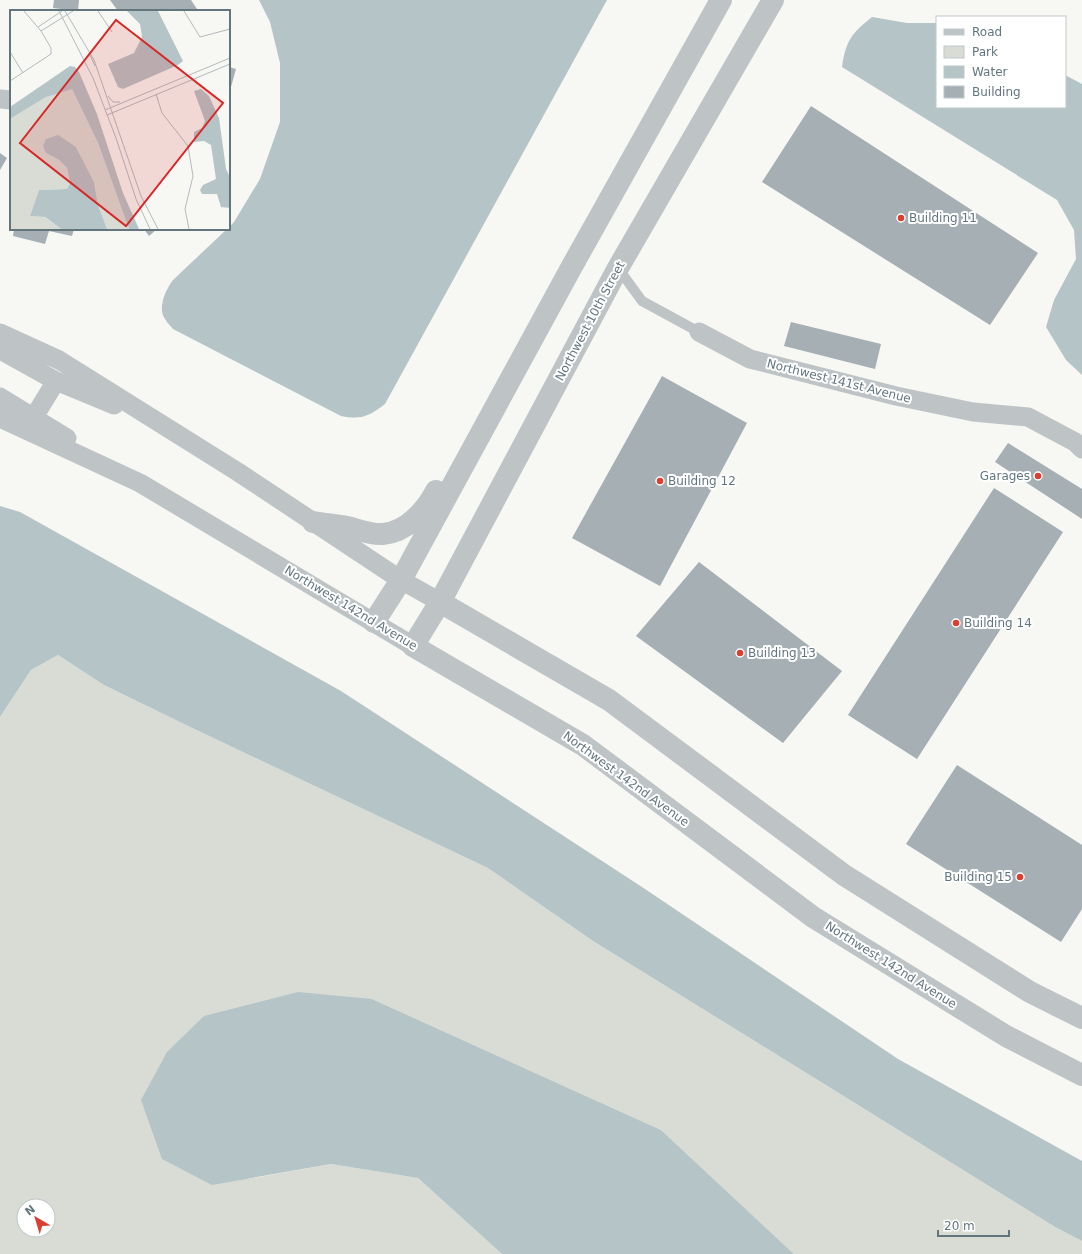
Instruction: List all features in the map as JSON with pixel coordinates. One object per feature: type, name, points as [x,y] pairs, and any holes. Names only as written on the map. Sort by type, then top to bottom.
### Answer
[{"type":"street","points":[[374,622],[401,580],[571,268],[721,0]]},
{"type":"street","name":"Northwest 10th Street","points":[[413,646],[440,602],[618,268],[773,0]]},
{"type":"street","points":[[0,99],[10,100]]},
{"type":"street","name":"Northwest 141st Avenue","points":[[699,332],[750,359],[903,398],[973,412],[1028,417],[1075,442],[1082,449]]},
{"type":"street","points":[[0,333],[59,360],[165,426],[401,580],[609,700],[844,875],[1030,992],[1082,1018]]},
{"type":"street","points":[[0,350],[56,381],[165,426]]},
{"type":"street","points":[[34,417],[56,381]]},
{"type":"street","name":"Northwest 142nd Avenue","points":[[0,397],[140,483],[413,646],[583,745],[813,917],[1006,1036],[1082,1075]]},
{"type":"street","name":"Northwest 142nd Avenue","points":[[0,418],[140,483]]},
{"type":"street","points":[[313,522],[346,527],[368,533],[384,534],[401,529],[416,518],[430,501],[440,484],[469,454]]},
{"type":"lane","name":"Northwest 141st Avenue","points":[[618,268],[642,301],[699,332]]},
{"type":"green space","points":[[58,655],[104,685],[488,868],[593,941],[1055,1227],[1082,1241],[1082,1254],[794,1254],[661,1130],[372,999],[248,1179],[331,1164],[418,1178],[502,1254],[0,1254],[0,717],[31,670]]},
{"type":"water","points":[[259,0],[607,0],[385,404],[374,412],[365,416],[354,418],[341,416],[173,329],[163,315],[163,299],[173,280],[226,230],[230,230],[230,226],[234,222],[260,179],[280,122],[280,63],[270,22]]},
{"type":"water","points":[[872,17],[907,23],[936,23],[936,108],[1066,108],[1066,76],[1082,84],[1082,375],[1066,360],[1046,327],[1054,300],[1076,259],[1074,230],[1057,200],[842,67],[848,44],[859,28]]},
{"type":"water","points":[[0,506],[20,512],[341,691],[642,887],[898,1059],[1082,1161],[1082,1241],[1055,1227],[593,941],[488,868],[104,685],[58,655],[31,670],[0,717]]},
{"type":"water","points":[[298,992],[372,999],[661,1130],[794,1254],[502,1254],[418,1178],[331,1164],[212,1185],[162,1159],[141,1100],[167,1052],[204,1016]]},
{"type":"building","points":[[54,0],[79,0],[78,10],[53,8]]},
{"type":"building","points":[[110,0],[191,0],[197,9],[196,10],[117,10]]},
{"type":"building","points":[[230,67],[236,69],[230,90]]},
{"type":"building","name":"Building 11","points":[[811,106],[1038,253],[990,325],[762,182]]},
{"type":"building","points":[[0,153],[7,158],[0,170]]},
{"type":"building","points":[[14,230],[74,230],[72,236],[49,231],[45,244],[13,236]]},
{"type":"building","points":[[145,230],[156,230],[149,236]]},
{"type":"building","points":[[791,322],[881,344],[875,369],[784,346]]},
{"type":"building","name":"Building 12","points":[[662,376],[747,423],[660,586],[572,538]]},
{"type":"building","name":"Garages","points":[[1008,443],[1082,489],[1082,519],[995,462]]},
{"type":"building","name":"Building 14","points":[[994,488],[1063,532],[917,759],[848,715]]},
{"type":"building","name":"Building 13","points":[[699,562],[842,671],[783,743],[636,636]]},
{"type":"building","name":"Building 15","points":[[957,765],[1082,845],[1082,909],[1061,942],[906,844]]},
{"type":"place","name":"Building 11","points":[[901,218]]},
{"type":"place","name":"Garages","points":[[1038,476]]},
{"type":"place","name":"Building 12","points":[[660,481]]},
{"type":"place","name":"Building 14","points":[[956,623]]},
{"type":"place","name":"Building 13","points":[[740,653]]},
{"type":"place","name":"Building 15","points":[[1020,877]]}]
